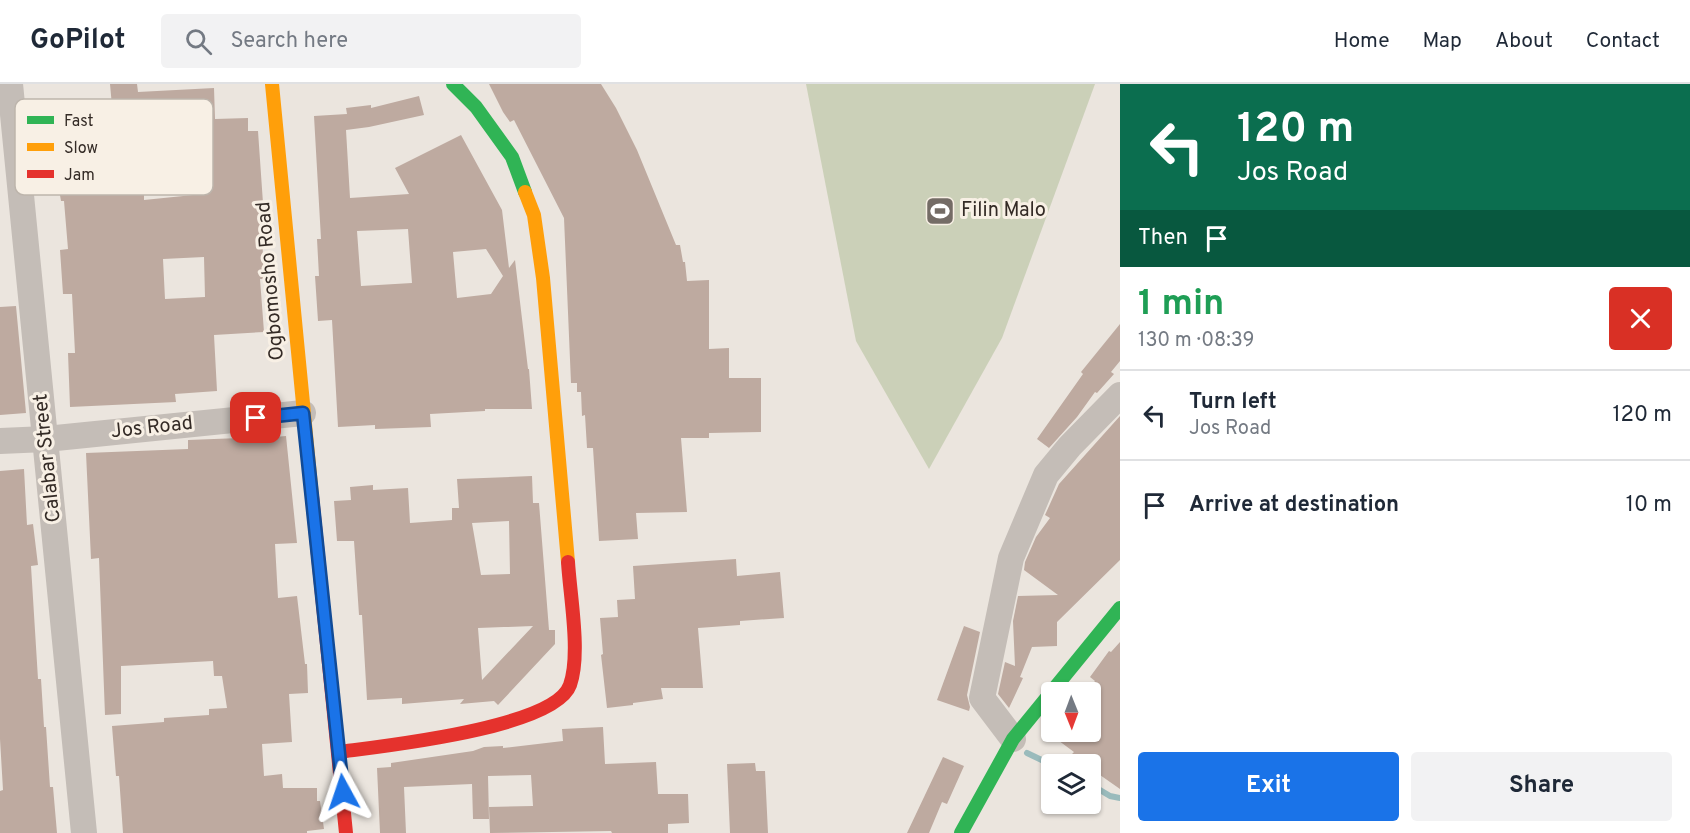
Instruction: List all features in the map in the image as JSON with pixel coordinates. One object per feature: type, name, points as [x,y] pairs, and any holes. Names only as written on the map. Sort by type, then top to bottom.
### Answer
[{"type":"street","name":"Calabar Street","points":[[10,84],[15,133]]},
{"type":"street","name":"Ogbomosho Road","points":[[272,84],[346,833]]},
{"type":"street","points":[[339,752],[484,729],[523,718],[555,702],[569,690],[575,648],[543,278],[534,214],[512,157],[476,107],[453,84]]},
{"type":"street","name":"Calabar Street","points":[[21,195],[84,833]]},
{"type":"street","points":[[1013,739],[982,698],[1011,558],[1046,475],[1120,395]]},
{"type":"street","name":"Jos Road","points":[[0,441],[46,439],[303,413]]},
{"type":"street","points":[[961,833],[1013,739],[1120,608]]},
{"type":"green space","name":"Filin Malo","points":[[806,84],[1095,84],[1002,338],[929,469],[856,341]]},
{"type":"building","points":[[110,84],[137,84],[138,92],[214,88],[215,119],[248,118],[248,131],[258,131],[265,232],[262,233],[264,279],[260,279],[264,332],[214,335],[217,391],[175,394],[176,402],[70,407],[68,353],[75,353],[72,294],[63,294],[60,250],[68,249],[64,201],[61,201],[60,195],[144,195],[144,200],[213,195],[213,99],[111,99]],"holes":[[[204,257],[205,297],[165,299],[163,259]]]},
{"type":"building","points":[[489,84],[601,84],[637,150],[676,245],[680,245],[687,281],[709,280],[709,349],[729,348],[729,378],[761,378],[761,432],[709,433],[709,438],[681,438],[687,512],[636,513],[638,539],[599,541],[593,448],[587,448],[581,392],[577,392],[577,383],[571,383],[564,218],[514,120],[510,122],[503,112]]},
{"type":"building","points":[[419,96],[424,115],[346,130],[350,198],[409,194],[395,168],[461,135],[502,210],[509,268],[515,260],[532,409],[485,409],[485,411],[430,414],[431,427],[375,429],[375,425],[338,427],[332,320],[318,321],[315,276],[319,276],[317,239],[321,239],[314,116],[347,114],[346,108],[371,105],[371,108]],"holes":[[[408,229],[412,283],[361,286],[357,231]],[[486,249],[503,276],[491,294],[457,298],[453,252]]]},
{"type":"building","points":[[16,306],[26,413],[0,415],[0,307]]},
{"type":"building","points":[[1120,324],[1120,361],[1111,372],[1114,374],[1097,393],[1095,392],[1077,417],[1049,448],[1037,439],[1083,374],[1081,372]]},
{"type":"building","points":[[1120,416],[1120,560],[1057,622],[1057,646],[1032,647],[1020,677],[1023,678],[1009,708],[998,694],[1005,662],[1015,666],[1013,621],[1018,596],[1058,595],[1024,570],[1025,562],[1036,537],[1050,518],[1045,515],[1059,484]]},
{"type":"building","points":[[286,436],[297,543],[275,544],[278,598],[297,596],[305,664],[307,664],[308,693],[289,694],[292,742],[262,744],[264,776],[282,774],[283,788],[317,788],[317,801],[320,801],[324,829],[307,831],[307,833],[123,833],[119,776],[116,776],[112,726],[164,722],[164,718],[209,715],[209,709],[227,708],[222,676],[214,676],[213,661],[121,666],[121,714],[105,715],[99,558],[91,559],[86,453],[188,449],[188,440],[240,438],[240,440]]},
{"type":"building","points":[[24,469],[27,525],[33,524],[38,565],[31,566],[38,679],[41,679],[50,787],[53,787],[57,833],[0,833],[0,791],[3,790],[0,739],[0,471]]},
{"type":"building","points":[[532,476],[533,503],[539,503],[549,630],[555,630],[555,644],[498,705],[494,701],[460,704],[464,699],[402,704],[402,698],[367,700],[362,615],[359,615],[354,541],[337,541],[334,501],[351,500],[350,487],[373,485],[373,490],[408,488],[410,523],[452,520],[452,508],[459,508],[457,479]],"holes":[[[509,521],[510,574],[481,575],[472,523]],[[533,626],[482,680],[478,628]]]},
{"type":"building","points":[[736,559],[737,576],[780,572],[784,618],[740,621],[740,625],[698,628],[703,688],[661,688],[663,699],[607,708],[601,655],[603,654],[600,618],[618,617],[617,600],[635,599],[633,566]]},
{"type":"building","points":[[964,626],[980,632],[967,695],[969,711],[937,700]]},
{"type":"building","points":[[1120,642],[1120,789],[1101,776],[1101,754],[1072,754],[1074,752],[1060,742],[1101,742],[1101,682],[1094,682],[1090,677],[1109,651],[1111,652]]},
{"type":"building","points":[[603,727],[605,764],[656,762],[658,794],[688,794],[689,823],[668,824],[668,833],[612,833],[611,831],[490,833],[489,807],[533,806],[531,775],[488,776],[489,819],[473,819],[472,784],[404,787],[406,833],[380,833],[377,768],[391,767],[391,763],[473,751],[484,747],[503,746],[503,748],[563,741],[562,729]]},
{"type":"building","points":[[943,757],[964,766],[947,804],[942,802],[929,833],[907,833]]},
{"type":"building","points":[[755,763],[756,771],[765,771],[768,833],[730,833],[727,764]]},
{"type":"waterway","points":[[1027,753],[1041,760]]},
{"type":"waterway","points":[[1101,791],[1120,798]]},
{"type":"traffic: fast","points":[[453,84],[476,107],[512,157],[525,192]]},
{"type":"traffic: fast","points":[[961,833],[1013,739],[1120,608]]},
{"type":"traffic: slow","points":[[272,84],[312,496]]},
{"type":"traffic: slow","points":[[525,192],[534,215],[543,278],[568,562]]},
{"type":"traffic: jam","points":[[312,496],[346,833]]},
{"type":"traffic: jam","points":[[339,752],[427,740],[502,724],[534,713],[558,700],[570,685],[575,657],[568,562]]},
{"type":"place","name":"Filin Malo","points":[[940,211]]},
{"type":"route","points":[[256,418],[303,413],[343,792]]}]
